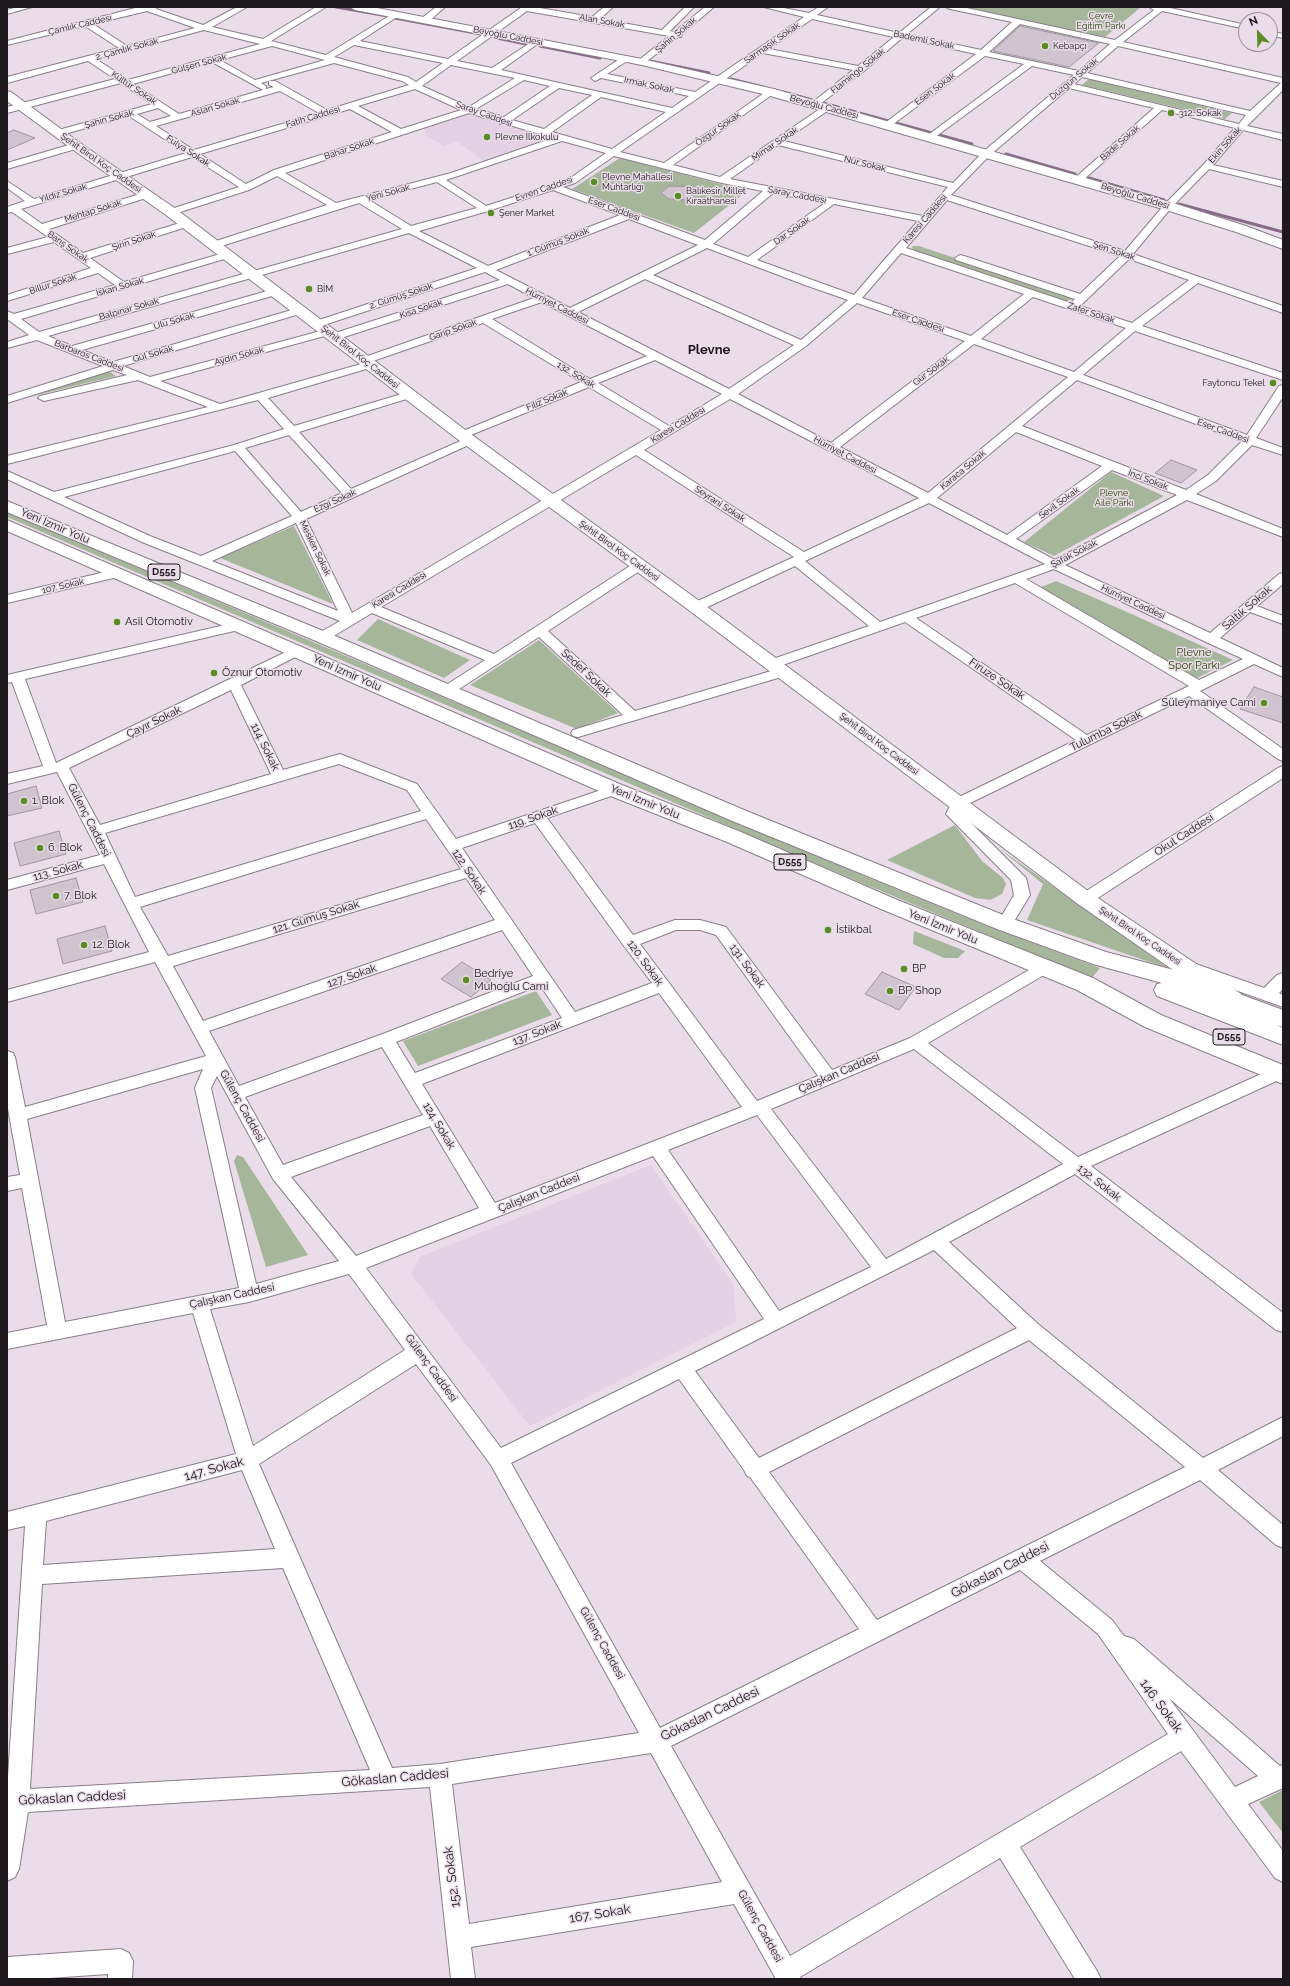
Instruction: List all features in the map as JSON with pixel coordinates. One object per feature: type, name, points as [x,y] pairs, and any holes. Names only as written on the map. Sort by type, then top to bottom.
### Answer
[{"type":"main road","name":"Beyoğlu Caddesi","points":[[355,7],[642,62],[821,103],[935,135],[987,153],[1168,206],[1241,229],[1283,245]]},
{"type":"main road","name":"Şehit Birol Koç Caddesi","points":[[7,95],[76,146],[171,212],[465,438],[640,565],[1085,899],[1236,1002]]},
{"type":"main road","name":"Yeni İzmir Yolu","points":[[7,506],[448,690],[737,815],[1005,924],[1101,959],[1166,976],[1283,1019]]},
{"type":"main road","name":"Yeni İzmir Yolu","points":[[7,525],[615,790],[734,837],[888,904],[1085,984],[1153,1021],[1281,1069]]},
{"type":"main road","points":[[1101,959],[1179,1006]]},
{"type":"main road","points":[[1085,984],[1179,1006]]},
{"type":"main road","name":"D555","points":[[1179,1006],[1283,1038]]},
{"type":"main road","name":"D555","points":[[1179,1006],[1281,1069]]},
{"type":"street","points":[[7,12],[28,7]]},
{"type":"street","name":"Saray Caddesi","points":[[149,7],[204,28],[332,59],[405,79],[416,86],[469,110],[504,122],[561,138],[722,180],[925,219]]},
{"type":"street","name":"Çamlık Caddesi","points":[[7,43],[87,24],[149,7]]},
{"type":"street","name":"2. Çamlık Sokak","points":[[7,80],[127,50],[204,28],[243,7]]},
{"type":"street","name":"Gülşen Sokak","points":[[7,110],[214,60],[267,43],[322,7]]},
{"type":"street","points":[[425,20],[441,7]]},
{"type":"street","name":"Alan Sokak","points":[[527,7],[678,35]]},
{"type":"street","name":"Fatih Caddesi","points":[[123,179],[193,154],[416,86],[494,33],[527,7]]},
{"type":"street","points":[[594,20],[609,7]]},
{"type":"street","points":[[664,32],[690,7]]},
{"type":"street","name":"Şahin Sokak","points":[[642,62],[678,35],[710,7]]},
{"type":"street","name":"Bademli Sokak","points":[[768,7],[1081,74],[1252,114]]},
{"type":"street","name":"Sarmaşık Sokak","points":[[720,80],[824,7]]},
{"type":"street","name":"Flamingo Sokak","points":[[821,103],[936,7]]},
{"type":"street","points":[[950,7],[1283,81]]},
{"type":"street","points":[[1159,7],[1238,25]]},
{"type":"street","name":"Düzgün Sokak","points":[[987,153],[1159,7]]},
{"type":"street","points":[[253,83],[332,59],[352,42],[394,15]]},
{"type":"street","name":"Esen Sokak","points":[[891,122],[983,53],[1018,21]]},
{"type":"street","points":[[87,24],[127,50]]},
{"type":"street","points":[[494,71],[536,41]]},
{"type":"street","points":[[352,42],[558,84],[675,111]]},
{"type":"street","points":[[762,50],[861,69]]},
{"type":"street","name":"Kültür Sokak","points":[[90,59],[178,117]]},
{"type":"street","points":[[580,89],[624,59]]},
{"type":"street","points":[[214,60],[268,92]]},
{"type":"street","points":[[935,135],[1031,63]]},
{"type":"street","name":"Irmak Sokak","points":[[601,75],[697,95]]},
{"type":"street","name":"Bahar Sokak","points":[[171,212],[246,188],[277,172],[469,110],[522,77]]},
{"type":"street","points":[[266,79],[326,113]]},
{"type":"street","name":"Evren Caddesi","points":[[251,274],[485,209],[572,181],[720,80]]},
{"type":"street","points":[[504,122],[558,84]]},
{"type":"street","points":[[1068,85],[1283,137]]},
{"type":"street","name":"Ekin Sokak","points":[[1073,307],[1127,255],[1168,206],[1207,166],[1252,114],[1283,85]]},
{"type":"street","name":"Aslan Sokak","points":[[149,125],[281,88]]},
{"type":"street","name":"Özgür Sokak","points":[[666,166],[770,92]]},
{"type":"street","points":[[545,133],[599,94]]},
{"type":"street","points":[[1270,96],[1283,99]]},
{"type":"street","name":"Mimar Sokak","points":[[722,180],[776,142],[821,103]]},
{"type":"street","name":"Şahin Sokak","points":[[58,133],[159,105]]},
{"type":"street","points":[[351,106],[400,133]]},
{"type":"street","name":"Bade Sokak","points":[[1079,179],[1161,107]]},
{"type":"street","name":"Fulya Sokak","points":[[130,113],[246,188]]},
{"type":"street","name":"Yeni Sokak","points":[[214,245],[335,206],[438,179],[561,138]]},
{"type":"street","name":"Nur Sokak","points":[[776,142],[954,186]]},
{"type":"street","points":[[7,166],[76,146]]},
{"type":"street","name":"Karesi Caddesi","points":[[322,637],[370,607],[730,394],[802,344],[856,299],[945,196],[987,153]]},
{"type":"street","points":[[1207,166],[1283,184]]},
{"type":"street","points":[[277,172],[335,206]]},
{"type":"street","name":"Yıldız Sokak","points":[[13,210],[32,202],[123,179]]},
{"type":"street","name":"Yıldız Sokak","points":[[13,210],[123,179]]},
{"type":"street","points":[[438,179],[485,209]]},
{"type":"street","points":[[7,184],[32,202]]},
{"type":"street","name":"Eser Caddesi","points":[[554,187],[856,299],[1076,376],[1249,441],[1283,452]]},
{"type":"street","points":[[569,312],[707,244],[770,190]]},
{"type":"street","name":"Mehtap Sokak","points":[[41,228],[146,195]]},
{"type":"street","name":"Şen Sokak","points":[[945,196],[1127,255],[1283,310]]},
{"type":"street","name":"Hürriyet Caddesi","points":[[362,200],[410,230],[730,394],[1054,565],[1283,673]]},
{"type":"street","name":"Dar Sokak","points":[[750,260],[833,202]]},
{"type":"street","name":"Barış Sokak","points":[[13,210],[56,238],[123,286]]},
{"type":"street","name":"1. Gümüş Sokak","points":[[486,269],[630,215]]},
{"type":"street","name":"Şirin Sokak","points":[[82,257],[186,224]]},
{"type":"street","points":[[7,251],[56,238]]},
{"type":"street","points":[[903,245],[947,254],[1082,298]]},
{"type":"street","name":"Zafer Sokak","points":[[903,245],[1030,294],[1283,377]]},
{"type":"street","name":"İskan Sokak","points":[[10,316],[123,286],[227,255]]},
{"type":"street","name":"Billur Sokak","points":[[7,298],[99,269]]},
{"type":"street","name":"2. Gümüş Sokak","points":[[326,331],[486,269]]},
{"type":"street","name":"Balpınar Sokak","points":[[7,344],[251,274]]},
{"type":"street","points":[[645,275],[802,344]]},
{"type":"street","name":"Karaca Sokak","points":[[696,607],[928,498],[1134,327],[1196,279]]},
{"type":"street","name":"Kısa Sokak","points":[[326,331],[508,280]]},
{"type":"street","name":"Ulu Sokak","points":[[73,349],[275,292]]},
{"type":"street","name":"Gür Sokak","points":[[832,448],[973,340],[1030,294]]},
{"type":"street","name":"Garip Sokak","points":[[7,460],[261,397],[366,363],[543,298]]},
{"type":"street","name":"Gül Sokak","points":[[7,400],[113,366],[299,311]]},
{"type":"street","name":"Barbaros Caddesi","points":[[10,316],[36,336],[73,349],[219,408]]},
{"type":"street","name":"132. Sokak","points":[[484,319],[668,430]]},
{"type":"street","name":"Aydın Sokak","points":[[151,380],[326,331]]},
{"type":"street","name":"Filiz Sokak","points":[[465,438],[589,383],[655,356]]},
{"type":"street","name":"Gül Sokak","points":[[7,407],[139,376]]},
{"type":"street","name":"Şafak Sokak","points":[[578,733],[777,668],[878,627],[1054,565],[1187,495],[1212,478],[1249,441],[1283,388]]},
{"type":"street","points":[[54,496],[291,432],[409,395]]},
{"type":"street","points":[[261,397],[291,432],[349,494]]},
{"type":"street","name":"İnci Sokak","points":[[1014,428],[1283,532]]},
{"type":"street","name":"Ezgi Sokak","points":[[201,561],[349,494],[465,438]]},
{"type":"street","name":"Mesken Sokak","points":[[238,447],[299,517],[349,620]]},
{"type":"street","name":"Seyrani Sokak","points":[[636,450],[800,559],[878,627]]},
{"type":"street","name":"Sevil Sokak","points":[[1007,540],[1111,465]]},
{"type":"street","points":[[7,475],[146,539],[349,620]]},
{"type":"street","points":[[448,690],[640,565]]},
{"type":"street","name":"107. Sokak","points":[[7,599],[118,573]]},
{"type":"street","name":"Saltık Sokak","points":[[1211,639],[1283,577]]},
{"type":"street","points":[[1014,578],[1194,688],[1283,756]]},
{"type":"street","points":[[370,607],[495,659]]},
{"type":"street","points":[[1248,607],[1283,620]]},
{"type":"street","name":"Firuze Sokak","points":[[906,617],[1087,740]]},
{"type":"street","points":[[12,678],[238,626]]},
{"type":"street","name":"Sedef Sokak","points":[[540,630],[632,716]]},
{"type":"street","name":"Çayır Sokak","points":[[7,779],[56,767],[234,683],[296,651]]},
{"type":"street","name":"Tulumba Sokak","points":[[958,804],[1254,659]]},
{"type":"street","name":"Gülenç Caddesi","points":[[12,678],[56,767],[96,831],[132,904],[278,1174],[353,1264],[498,1459],[741,1891],[787,1976]]},
{"type":"street","name":"114. Sokak","points":[[234,683],[279,776],[340,759]]},
{"type":"street","name":"122. Sokak","points":[[340,759],[412,787],[468,872],[572,1020]]},
{"type":"street","points":[[96,831],[279,776]]},
{"type":"street","name":"Okul Caddesi","points":[[1085,899],[1280,777]]},
{"type":"street","name":"119. Sokak","points":[[452,846],[615,790]]},
{"type":"street","points":[[958,804],[953,814],[1018,878],[1022,894],[1005,924]]},
{"type":"street","points":[[132,904],[428,813]]},
{"type":"street","name":"120. Sokak","points":[[538,816],[662,986],[883,1269]]},
{"type":"street","name":"113. Sokak","points":[[7,885],[109,858]]},
{"type":"street","name":"121. Gümüş Sokak","points":[[7,996],[162,959],[468,872]]},
{"type":"street","name":"127. Sokak","points":[[200,1028],[504,923]]},
{"type":"street","name":"131. Sokak","points":[[630,942],[675,925],[700,925],[722,931],[829,1078]]},
{"type":"street","points":[[1184,966],[1283,1001]]},
{"type":"street","name":"Çalışkan Caddesi","points":[[7,1341],[249,1294],[353,1264],[491,1212],[756,1108],[916,1042],[1043,968]]},
{"type":"street","points":[[236,1094],[386,1039],[543,978]]},
{"type":"street","points":[[1267,995],[1283,979]]},
{"type":"street","name":"137. Sokak","points":[[412,1081],[662,986]]},
{"type":"street","name":"124. Sokak","points":[[386,1039],[491,1212]]},
{"type":"street","name":"132. Sokak","points":[[916,1042],[1282,1321]]},
{"type":"street","points":[[7,1057],[57,1331]]},
{"type":"street","points":[[18,1115],[216,1058]]},
{"type":"street","points":[[216,1058],[203,1088],[249,1294]]},
{"type":"street","points":[[498,1459],[883,1269],[1077,1166],[1281,1069]]},
{"type":"street","points":[[278,1174],[434,1118]]},
{"type":"street","points":[[656,1147],[776,1322]]},
{"type":"street","points":[[7,1184],[29,1180]]},
{"type":"street","points":[[936,1241],[1031,1330],[1202,1469],[1283,1538]]},
{"type":"street","points":[[199,1303],[248,1460],[386,1780]]},
{"type":"street","points":[[754,1470],[1031,1330]]},
{"type":"street","name":"147. Sokak","points":[[7,1521],[248,1460],[418,1352]]},
{"type":"street","points":[[682,1368],[754,1470],[874,1633]]},
{"type":"street","name":"Gökaslan Caddesi","points":[[13,1801],[386,1780],[440,1775],[657,1741],[1202,1469],[1283,1426]]},
{"type":"street","points":[[7,1869],[33,1575],[36,1514]]},
{"type":"street","points":[[33,1575],[289,1558]]},
{"type":"street","name":"146. Sokak","points":[[1022,1559],[1105,1628],[1283,1870]]},
{"type":"street","points":[[1105,1628],[1281,1777],[1231,1800]]},
{"type":"street","points":[[787,1976],[1004,1843],[1184,1737]]},
{"type":"street","name":"152. Sokak","points":[[440,1775],[463,1979]]},
{"type":"street","points":[[1004,1843],[1089,1979]]},
{"type":"street","name":"167. Sokak","points":[[459,1937],[741,1891]]},
{"type":"street","points":[[7,1970],[121,1961],[120,1979]]},
{"type":"shaded area","name":"Plevne İlkokulu","points":[[468,114],[553,139],[485,161],[457,142],[444,146],[425,135],[425,129]]},
{"type":"shaded area","points":[[651,1165],[734,1285],[736,1322],[530,1426],[411,1274],[420,1257]]},
{"type":"green space","name":"Çevre Eğitim Parkı","points":[[960,7],[1141,7],[1105,37]]},
{"type":"green space","points":[[1089,79],[1232,113],[1225,119],[1082,85]]},
{"type":"green space","points":[[620,158],[747,191],[694,233],[572,189]]},
{"type":"green space","points":[[913,246],[919,246],[1071,297],[1073,299],[1067,301],[914,250],[912,248]]},
{"type":"green space","points":[[109,371],[116,376],[7,402]]},
{"type":"green space","name":"Plevne Aile Parkı","points":[[1111,472],[1164,496],[1054,556],[1024,542]]},
{"type":"green space","points":[[7,512],[869,878],[987,926],[1100,968],[1092,978],[864,884],[7,517]]},
{"type":"green space","points":[[294,526],[333,604],[220,558]]},
{"type":"green space","name":"Plevne Spor Parkı","points":[[1056,581],[1233,660],[1197,678],[1039,588]]},
{"type":"green space","points":[[378,619],[470,660],[444,678],[357,640]]},
{"type":"green space","points":[[539,640],[618,713],[577,729],[470,685]]},
{"type":"green space","points":[[955,825],[982,861],[1003,878],[1006,884],[1002,894],[990,900],[975,898],[887,860]]},
{"type":"green space","points":[[1000,849],[1170,969],[1027,920],[1043,884]]},
{"type":"green space","points":[[914,931],[965,951],[958,958],[944,958],[913,944]]},
{"type":"green space","points":[[536,991],[552,1015],[418,1066],[403,1041]]},
{"type":"green space","points":[[237,1155],[243,1157],[308,1255],[266,1267],[234,1161]]},
{"type":"green space","points":[[1283,1790],[1283,1833],[1259,1802]]},
{"type":"building","name":"Kebapçı","points":[[1020,26],[1099,43],[1069,67],[993,51]]},
{"type":"building","points":[[14,130],[35,138],[7,150],[7,133]]},
{"type":"building","name":"Balıkesir Millet Kıraathanesi","points":[[669,186],[703,187],[686,200],[669,199],[661,193]]},
{"type":"building","points":[[1171,460],[1197,470],[1181,483],[1155,473]]},
{"type":"building","name":"Süleymaniye Cami","points":[[1254,687],[1283,697],[1283,723],[1240,709]]},
{"type":"building","name":"1. Blok","points":[[36,786],[42,808],[7,816],[7,794]]},
{"type":"building","name":"6. Blok","points":[[59,831],[66,854],[20,866],[14,843]]},
{"type":"building","name":"7. Blok","points":[[76,878],[83,902],[36,914],[30,890]]},
{"type":"building","name":"12. Blok","points":[[105,926],[112,951],[63,964],[57,939]]},
{"type":"building","name":"Bedriye Muhoğlu Cami","points":[[462,962],[491,980],[471,997],[441,979]]},
{"type":"building","name":"BP Shop","points":[[882,972],[916,987],[899,1010],[865,994]]},
{"type":"waterway","points":[[336,7],[388,16]]},
{"type":"waterway","points":[[395,18],[481,34]]},
{"type":"waterway","points":[[497,38],[526,44]]},
{"type":"waterway","points":[[540,46],[600,58]]},
{"type":"waterway","points":[[650,61],[709,73]]},
{"type":"waterway","points":[[731,79],[763,87]]},
{"type":"waterway","points":[[783,92],[972,144]]},
{"type":"waterway","points":[[1006,154],[1075,174]]},
{"type":"waterway","points":[[1089,178],[1164,200]]},
{"type":"waterway","points":[[1179,204],[1283,232]]},
{"type":"place","name":"Kebapçı","points":[[1045,46]]},
{"type":"place","name":"312. Sokak","points":[[1171,113]]},
{"type":"place","name":"Plevne İlkokulu","points":[[487,137]]},
{"type":"place","name":"Plevne Mahallesi Muhtarlığı","points":[[594,182]]},
{"type":"place","name":"Balıkesir Millet Kıraathanesi","points":[[678,196]]},
{"type":"place","name":"Şener Market","points":[[491,213]]},
{"type":"place","name":"BİM","points":[[309,289]]},
{"type":"place","name":"Faytoncu Tekel","points":[[1273,383]]},
{"type":"place","name":"Asil Otomotiv","points":[[117,622]]},
{"type":"place","name":"Öznur Otomotiv","points":[[214,673]]},
{"type":"place","name":"Süleymaniye Cami","points":[[1264,703]]},
{"type":"place","name":"1. Blok","points":[[24,801]]},
{"type":"place","name":"6. Blok","points":[[40,848]]},
{"type":"place","name":"7. Blok","points":[[56,896]]},
{"type":"place","name":"İstikbal","points":[[828,930]]},
{"type":"place","name":"12. Blok","points":[[84,945]]},
{"type":"place","name":"BP","points":[[904,969]]},
{"type":"place","name":"Bedriye Muhoğlu Cami","points":[[466,980]]},
{"type":"place","name":"BP Shop","points":[[890,991]]},
{"type":"district","name":"Plevne","points":[[709,350]]}]
